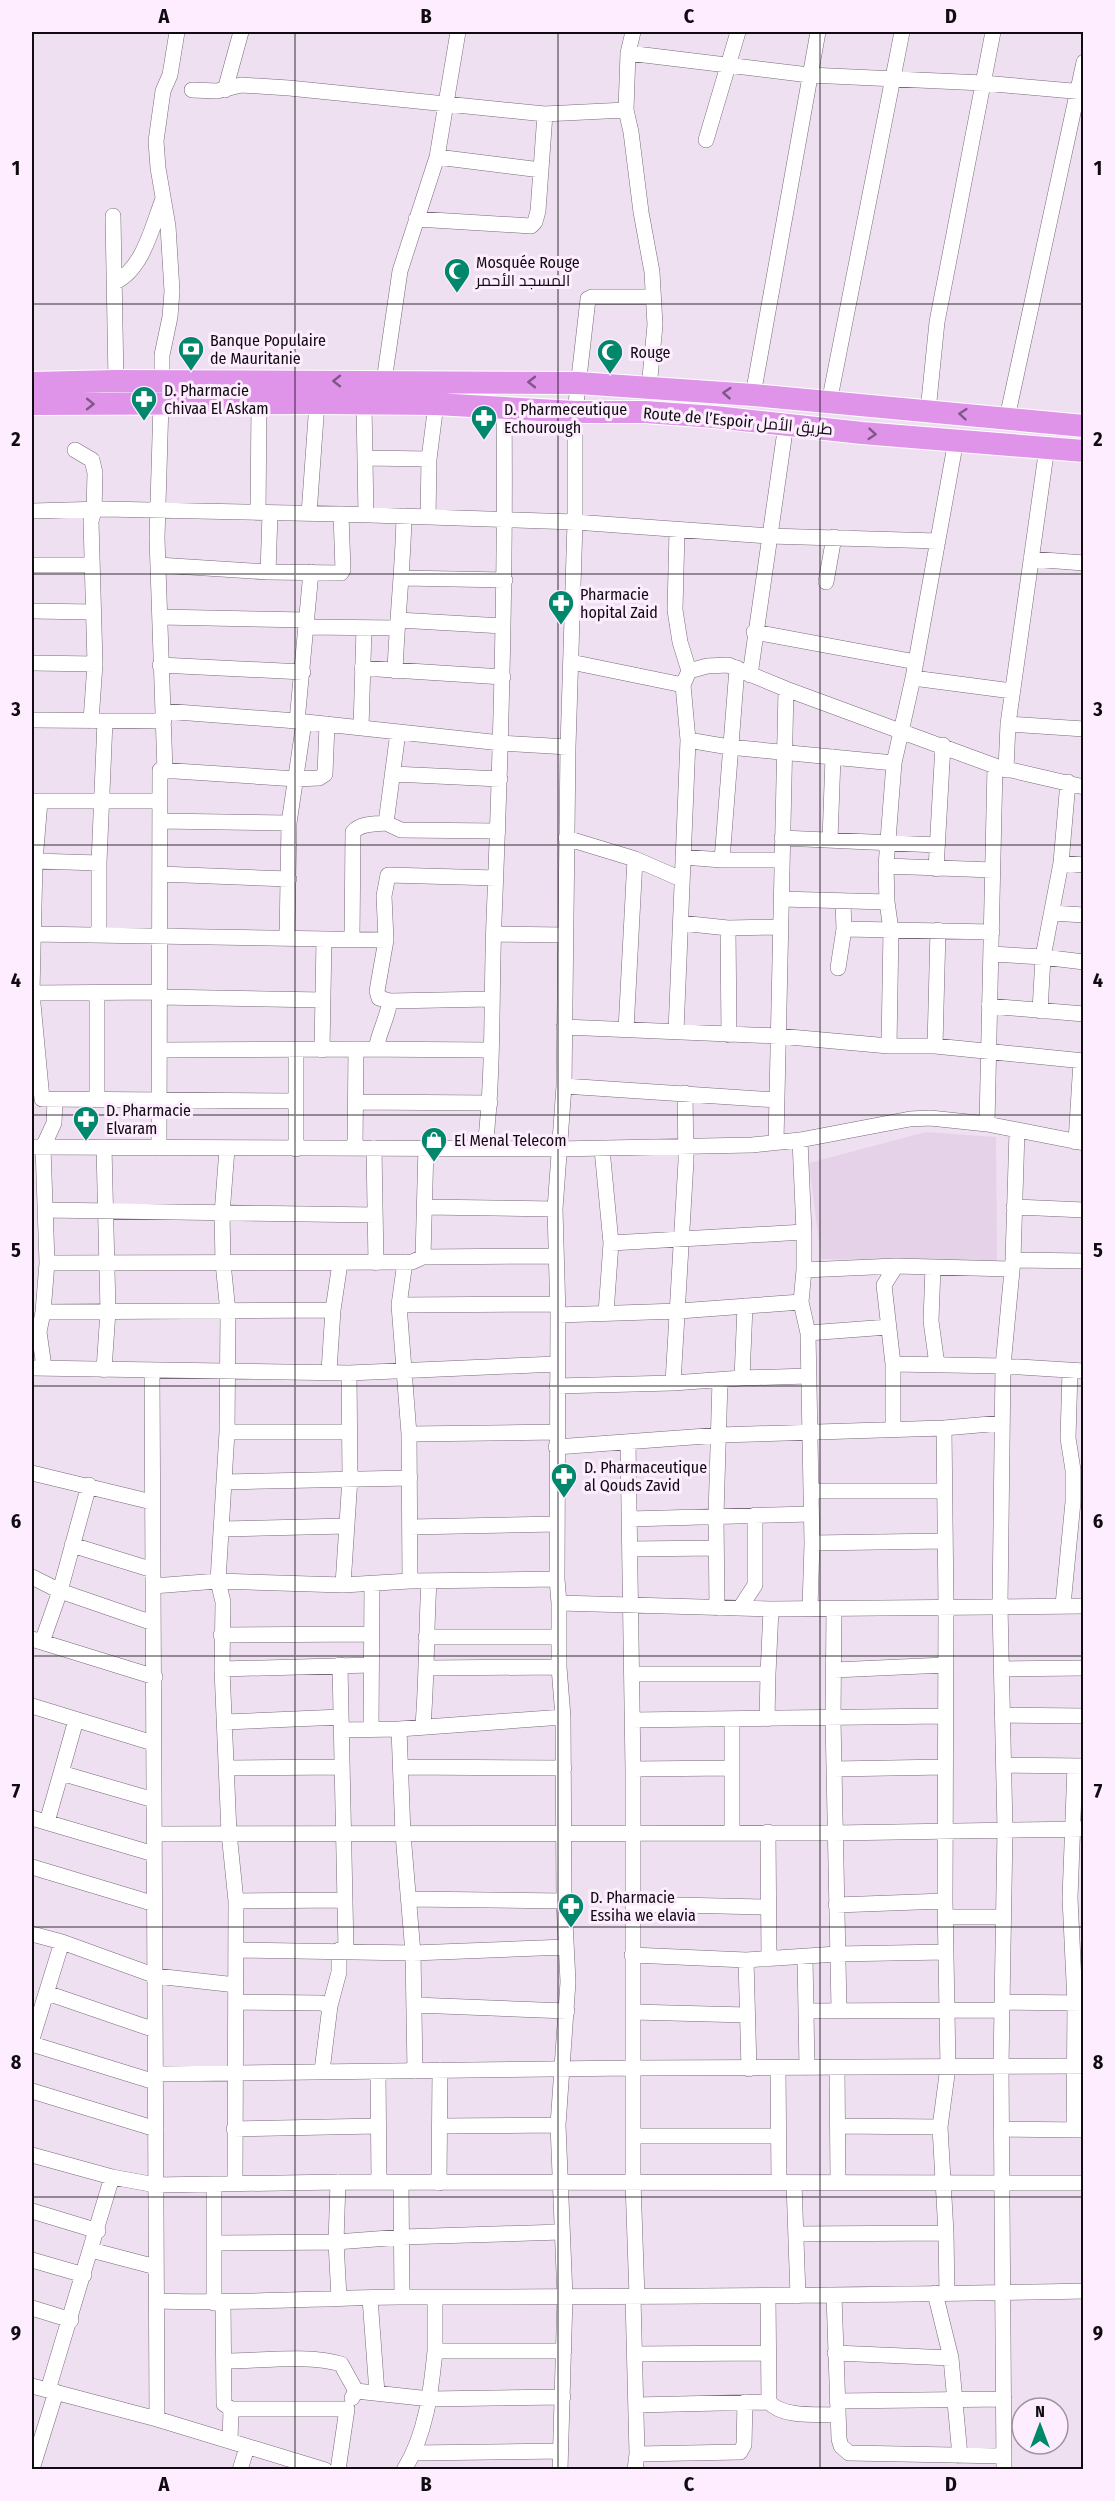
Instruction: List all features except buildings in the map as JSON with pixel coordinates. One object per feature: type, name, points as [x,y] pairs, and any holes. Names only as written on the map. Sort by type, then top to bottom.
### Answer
[{"type":"highway","name":"Route de l’Espoir طريق الأمل","points":[[32,383],[116,381],[161,392],[260,404],[317,402],[364,405],[436,404],[576,412],[688,414],[862,433],[1083,451]]},
{"type":"highway","name":"Route de l’Espoir طريق الأمل","points":[[32,404],[161,392],[384,381],[578,383],[753,395],[1083,426]]},
{"type":"street","points":[[165,771],[157,510],[162,355],[170,317],[172,291],[168,226],[156,141],[163,91],[170,75],[177,32]]},
{"type":"street","points":[[225,90],[241,32]]},
{"type":"street","points":[[384,381],[400,271],[437,157],[458,32]]},
{"type":"street","points":[[633,32],[628,53],[626,110],[631,132],[653,297],[655,325],[650,388]]},
{"type":"street","points":[[706,140],[738,32]]},
{"type":"street","points":[[753,395],[818,32]]},
{"type":"street","points":[[829,403],[902,32]]},
{"type":"street","points":[[928,411],[937,322],[993,32]]},
{"type":"street","points":[[628,53],[809,75],[983,83],[1080,91]]},
{"type":"street","points":[[1007,418],[1080,91],[1083,62]]},
{"type":"street","points":[[192,90],[225,90],[241,85],[289,88],[544,114],[626,110]]},
{"type":"street","points":[[416,219],[531,226],[536,222],[544,114]]},
{"type":"street","points":[[437,157],[541,170]]},
{"type":"street","points":[[115,282],[124,278],[134,268],[164,199]]},
{"type":"street","points":[[112,216],[116,381]]},
{"type":"street","points":[[560,2469],[565,2297],[558,2126],[567,2011],[563,1717],[559,1667],[557,1579],[558,1309],[555,1209],[564,1086],[566,838],[576,412],[588,299],[592,297],[653,297]]},
{"type":"street","points":[[309,514],[317,402]]},
{"type":"street","points":[[260,404],[268,572]]},
{"type":"street","points":[[428,517],[429,459],[436,404]]},
{"type":"street","points":[[364,405],[366,515]]},
{"type":"street","points":[[485,1147],[490,1103],[491,999],[503,677],[504,407]]},
{"type":"street","points":[[722,860],[729,747],[743,671],[754,632],[786,424]]},
{"type":"street","points":[[889,1046],[891,930],[887,902],[886,866],[894,763],[913,678],[956,440]]},
{"type":"street","points":[[987,1124],[993,870],[1000,768],[1047,447]]},
{"type":"street","points":[[75,450],[92,460],[95,473],[94,511],[91,521],[92,612],[103,801],[99,863],[99,934]]},
{"type":"street","points":[[366,458],[429,459]]},
{"type":"street","points":[[32,511],[94,511],[99,509],[404,516],[575,522],[769,536],[938,541]]},
{"type":"street","points":[[158,565],[339,574],[343,570],[341,514]]},
{"type":"street","points":[[395,671],[397,624],[403,578],[404,516]]},
{"type":"street","points":[[676,1032],[688,740],[686,678],[675,610],[677,530]]},
{"type":"street","points":[[826,582],[834,537]]},
{"type":"street","points":[[1030,559],[1083,563]]},
{"type":"street","points":[[32,565],[91,566]]},
{"type":"street","points":[[287,939],[289,823],[296,779],[311,572]]},
{"type":"street","points":[[403,578],[505,580]]},
{"type":"street","points":[[32,611],[92,612]]},
{"type":"street","points":[[160,616],[364,628],[397,624],[503,626]]},
{"type":"street","points":[[360,728],[364,628]]},
{"type":"street","points":[[754,632],[916,662]]},
{"type":"street","points":[[571,662],[686,678],[707,666],[728,665],[786,689],[943,745],[1000,768],[1083,786]]},
{"type":"street","points":[[32,663],[95,664]]},
{"type":"street","points":[[160,665],[303,672]]},
{"type":"street","points":[[362,668],[503,677]]},
{"type":"street","points":[[913,678],[1012,691]]},
{"type":"street","points":[[776,1142],[786,689]]},
{"type":"street","points":[[32,720],[98,721],[164,716],[300,722],[501,743],[568,747]]},
{"type":"street","points":[[159,1148],[160,770],[296,779],[319,778],[324,776],[327,724]]},
{"type":"street","points":[[1008,724],[1083,729]]},
{"type":"street","points":[[386,823],[398,732]]},
{"type":"street","points":[[688,740],[729,747],[894,763]]},
{"type":"street","points":[[936,869],[943,745]]},
{"type":"street","points":[[830,840],[833,757]]},
{"type":"street","points":[[393,774],[500,779]]},
{"type":"street","points":[[1040,1011],[1043,957],[1061,863],[1068,782]]},
{"type":"street","points":[[160,801],[36,801],[32,993],[43,1099],[54,1123],[37,1147],[46,1210],[47,1263],[44,1312],[39,1332],[38,1367],[152,1371],[349,1373],[557,1364]]},
{"type":"street","points":[[160,822],[289,823]]},
{"type":"street","points":[[352,939],[353,832],[357,828],[386,823],[401,830],[498,831]]},
{"type":"street","points":[[566,838],[635,860],[681,879]]},
{"type":"street","points":[[782,838],[937,845]]},
{"type":"street","points":[[683,857],[722,860],[781,860]]},
{"type":"street","points":[[626,1030],[635,860]]},
{"type":"street","points":[[35,861],[99,863]]},
{"type":"street","points":[[1061,863],[1083,865]]},
{"type":"street","points":[[886,866],[993,870]]},
{"type":"street","points":[[160,874],[289,879]]},
{"type":"street","points":[[491,999],[390,1001],[380,998],[378,991],[386,940],[384,896],[388,875],[496,878]]},
{"type":"street","points":[[781,899],[843,903],[887,902]]},
{"type":"street","points":[[838,968],[844,929],[843,903]]},
{"type":"street","points":[[1052,912],[1083,915]]},
{"type":"street","points":[[681,923],[728,928],[780,927]]},
{"type":"street","points":[[728,928],[729,1035]]},
{"type":"street","points":[[844,929],[992,932]]},
{"type":"street","points":[[935,1046],[938,930]]},
{"type":"street","points":[[32,934],[386,940]]},
{"type":"street","points":[[494,934],[565,935]]},
{"type":"street","points":[[322,1050],[324,939]]},
{"type":"street","points":[[991,954],[1083,962]]},
{"type":"street","points":[[32,993],[323,999]]},
{"type":"street","points":[[97,993],[97,1100]]},
{"type":"street","points":[[376,1049],[390,1001]]},
{"type":"street","points":[[989,1006],[1083,1014]]},
{"type":"street","points":[[37,1147],[602,1149],[752,1145],[800,1140],[910,1119],[939,1118],[987,1124],[1080,1143],[1082,1061],[935,1046],[889,1046],[778,1036],[564,1027]]},
{"type":"street","points":[[355,1148],[356,1049]]},
{"type":"street","points":[[159,1050],[490,1050]]},
{"type":"street","points":[[296,1050],[296,1149]]},
{"type":"street","points":[[564,1086],[776,1100]]},
{"type":"street","points":[[673,1383],[686,1161],[685,1093]]},
{"type":"street","points":[[43,1099],[159,1102],[295,1101]]},
{"type":"street","points":[[356,1102],[490,1103]]},
{"type":"street","points":[[834,2295],[837,2408],[841,2446],[849,2452],[960,2456],[1004,2462],[1001,2066],[1005,1829],[1000,1606],[1003,1366],[1011,1264],[1017,1131]]},
{"type":"street","points":[[800,1140],[804,1232],[801,1302],[808,1333],[812,1543],[810,1609]]},
{"type":"street","points":[[104,1148],[105,1263],[108,1311],[105,1370]]},
{"type":"street","points":[[374,1148],[376,1263]]},
{"type":"street","points":[[423,1257],[426,1148]]},
{"type":"street","points":[[227,1149],[222,1214],[223,1263],[228,1312],[227,1432],[218,1581],[223,1602],[221,1635],[229,1833],[236,1901],[235,2184]]},
{"type":"street","points":[[602,1149],[611,1243],[606,1313]]},
{"type":"street","points":[[424,1207],[555,1209]]},
{"type":"street","points":[[1014,1207],[1083,1210]]},
{"type":"street","points":[[46,1210],[375,1215]]},
{"type":"street","points":[[611,1243],[804,1232]]},
{"type":"street","points":[[47,1263],[376,1263],[405,1262],[423,1257],[556,1256]]},
{"type":"street","points":[[804,1270],[1083,1261]]},
{"type":"street","points":[[405,1262],[399,1305],[409,1434],[410,1581]]},
{"type":"street","points":[[329,1371],[333,1310],[340,1263]]},
{"type":"street","points":[[893,1428],[893,1364],[884,1286],[896,1266]]},
{"type":"street","points":[[933,1267],[931,1322],[937,1365]]},
{"type":"street","points":[[399,1305],[558,1309],[606,1313],[679,1311],[801,1302]]},
{"type":"street","points":[[742,1378],[745,1306]]},
{"type":"street","points":[[44,1312],[333,1310]]},
{"type":"street","points":[[808,1333],[888,1328]]},
{"type":"street","points":[[893,1364],[1003,1366],[1077,1371],[1073,1470],[1078,1502],[1063,1605]]},
{"type":"street","points":[[152,1371],[157,2419]]},
{"type":"street","points":[[342,1586],[350,1478],[349,1373]]},
{"type":"street","points":[[557,1386],[673,1383],[779,1375],[808,1376]]},
{"type":"street","points":[[717,1608],[716,1516],[720,1380]]},
{"type":"street","points":[[409,1434],[628,1442],[720,1435],[944,1428],[1002,1423]]},
{"type":"street","points":[[944,1428],[945,1952],[948,2067],[940,2127],[946,2233],[941,2293],[951,2358],[960,2456]]},
{"type":"street","points":[[227,1432],[349,1432]]},
{"type":"street","points":[[628,1442],[633,1769],[632,2068],[636,2462],[740,2452],[744,2445],[745,2402]]},
{"type":"street","points":[[32,1473],[152,1502]]},
{"type":"street","points":[[225,1482],[410,1478]]},
{"type":"street","points":[[89,1485],[60,1591],[37,1640],[155,1677]]},
{"type":"street","points":[[811,1491],[944,1491]]},
{"type":"street","points":[[629,1519],[811,1514]]},
{"type":"street","points":[[740,1608],[755,1585],[755,1515]]},
{"type":"street","points":[[410,1527],[557,1524]]},
{"type":"street","points":[[221,1529],[346,1526]]},
{"type":"street","points":[[812,1543],[945,1541]]},
{"type":"street","points":[[72,1545],[153,1578],[342,1586],[410,1581],[557,1579]]},
{"type":"street","points":[[630,1549],[716,1548]]},
{"type":"street","points":[[32,1576],[60,1591],[153,1623]]},
{"type":"street","points":[[423,1725],[428,1668],[426,1637],[429,1582]]},
{"type":"street","points":[[371,1729],[372,1584]]},
{"type":"street","points":[[559,1603],[771,1609],[1083,1606]]},
{"type":"street","points":[[767,1719],[771,1609]]},
{"type":"street","points":[[834,1609],[833,1719],[839,2010]]},
{"type":"street","points":[[221,1635],[371,1634]]},
{"type":"street","points":[[426,1637],[558,1637]]},
{"type":"street","points":[[322,2071],[330,2006],[342,1950],[344,1900],[340,1665]]},
{"type":"street","points":[[222,1669],[371,1665]]},
{"type":"street","points":[[834,1670],[945,1665]]},
{"type":"street","points":[[428,1668],[559,1667]]},
{"type":"street","points":[[1002,1669],[1083,1668]]},
{"type":"street","points":[[632,1674],[768,1674]]},
{"type":"street","points":[[32,1706],[153,1743]]},
{"type":"street","points":[[1002,1715],[1083,1716]]},
{"type":"street","points":[[632,1720],[945,1716]]},
{"type":"street","points":[[225,1722],[341,1723],[371,1729],[399,1729],[423,1725],[563,1717]]},
{"type":"street","points":[[47,1822],[76,1719]]},
{"type":"street","points":[[732,1719],[732,1832]]},
{"type":"street","points":[[399,1729],[403,1834],[413,1953],[415,2071]]},
{"type":"street","points":[[1001,2129],[1079,2130],[1077,1898],[1079,1766],[1004,1765]]},
{"type":"street","points":[[227,1768],[341,1767]]},
{"type":"street","points":[[401,1767],[564,1767]]},
{"type":"street","points":[[834,1769],[945,1767]]},
{"type":"street","points":[[633,1769],[732,1768]]},
{"type":"street","points":[[61,1773],[154,1800]]},
{"type":"street","points":[[32,1818],[154,1854]]},
{"type":"street","points":[[154,1834],[835,1833],[1078,1829]]},
{"type":"street","points":[[768,1832],[769,1959]]},
{"type":"street","points":[[32,1867],[155,1904]]},
{"type":"street","points":[[408,1899],[564,1900]]},
{"type":"street","points":[[236,1901],[344,1900]]},
{"type":"street","points":[[836,1905],[945,1901]]},
{"type":"street","points":[[633,1904],[768,1907]]},
{"type":"street","points":[[945,1917],[1004,1917]]},
{"type":"street","points":[[32,1934],[62,1942],[156,1976],[236,1984]]},
{"type":"street","points":[[62,1942],[32,2042],[155,2078],[322,2071],[1079,2066]]},
{"type":"street","points":[[237,1950],[413,1953],[566,1947]]},
{"type":"street","points":[[632,1955],[746,1960],[837,1954],[945,1952]]},
{"type":"street","points":[[805,1957],[807,2068]]},
{"type":"street","points":[[746,1960],[749,2069]]},
{"type":"street","points":[[47,1993],[155,2030]]},
{"type":"street","points":[[237,2002],[321,2003],[330,2006]]},
{"type":"street","points":[[806,2011],[946,2010],[1079,2003]]},
{"type":"street","points":[[415,2005],[567,2011]]},
{"type":"street","points":[[633,2012],[747,2015]]},
{"type":"street","points":[[837,2068],[838,2182]]},
{"type":"street","points":[[778,2069],[778,2136],[796,2234],[798,2296]]},
{"type":"street","points":[[439,2183],[440,2070]]},
{"type":"street","points":[[378,2072],[379,2182]]},
{"type":"street","points":[[32,2091],[156,2129]]},
{"type":"street","points":[[234,2129],[378,2126]]},
{"type":"street","points":[[439,2126],[558,2126]]},
{"type":"street","points":[[838,2126],[940,2127]]},
{"type":"street","points":[[633,2136],[778,2136]]},
{"type":"street","points":[[32,2155],[112,2177],[156,2185],[338,2182],[1083,2183]]},
{"type":"street","points":[[32,2469],[112,2177]]},
{"type":"street","points":[[338,2182],[336,2242],[339,2298]]},
{"type":"street","points":[[401,2183],[402,2297]]},
{"type":"street","points":[[214,2184],[214,2242],[225,2361],[224,2403],[231,2409],[347,2409]]},
{"type":"street","points":[[32,2211],[98,2231]]},
{"type":"street","points":[[214,2242],[336,2242],[402,2237],[562,2232]]},
{"type":"street","points":[[796,2234],[946,2233]]},
{"type":"street","points":[[91,2250],[156,2267]]},
{"type":"street","points":[[32,2260],[84,2275]]},
{"type":"street","points":[[157,2301],[218,2303],[402,2297],[435,2299],[798,2296],[1083,2291]]},
{"type":"street","points":[[768,2296],[769,2402],[773,2407],[784,2411],[1004,2399]]},
{"type":"street","points":[[370,2298],[378,2393]]},
{"type":"street","points":[[404,2469],[414,2453],[430,2399],[435,2351],[435,2299]]},
{"type":"street","points":[[32,2308],[71,2320]]},
{"type":"street","points":[[435,2351],[564,2351]]},
{"type":"street","points":[[634,2354],[768,2353]]},
{"type":"street","points":[[835,2353],[951,2358]]},
{"type":"street","points":[[225,2361],[327,2360],[341,2364],[356,2391]]},
{"type":"street","points":[[32,2386],[157,2419],[325,2469]]},
{"type":"street","points":[[356,2391],[430,2399],[563,2397]]},
{"type":"street","points":[[338,2469],[347,2409],[356,2391]]},
{"type":"street","points":[[636,2404],[769,2402]]},
{"type":"street","points":[[230,2441],[231,2409]]},
{"type":"street","points":[[240,2469],[247,2447]]},
{"type":"street","points":[[414,2453],[561,2451]]},
{"type":"shaded area","points":[[926,1132],[996,1137],[997,1262],[821,1259],[809,1163]]},
{"type":"place","name":"Mosquée Rouge المسجد الأحمر","points":[[457,294]]},
{"type":"place","name":"Banque Populaire de Mauritanie","points":[[191,372]]},
{"type":"place","name":"Rouge","points":[[610,375]]},
{"type":"place","name":"D. Pharmacie Chivaa El Askam","points":[[144,422]]},
{"type":"place","name":"D. Pharmeceutique Echourough","points":[[484,441]]},
{"type":"place","name":"Pharmacie hopital Zaid","points":[[561,626]]},
{"type":"place","name":"D. Pharmacie Elvaram","points":[[86,1142]]},
{"type":"place","name":"El Menal Telecom","points":[[434,1163]]},
{"type":"place","name":"D. Pharmaceutique al Qouds Zavid","points":[[564,1499]]},
{"type":"place","name":"D. Pharmacie Essiha we elavia","points":[[571,1929]]}]
